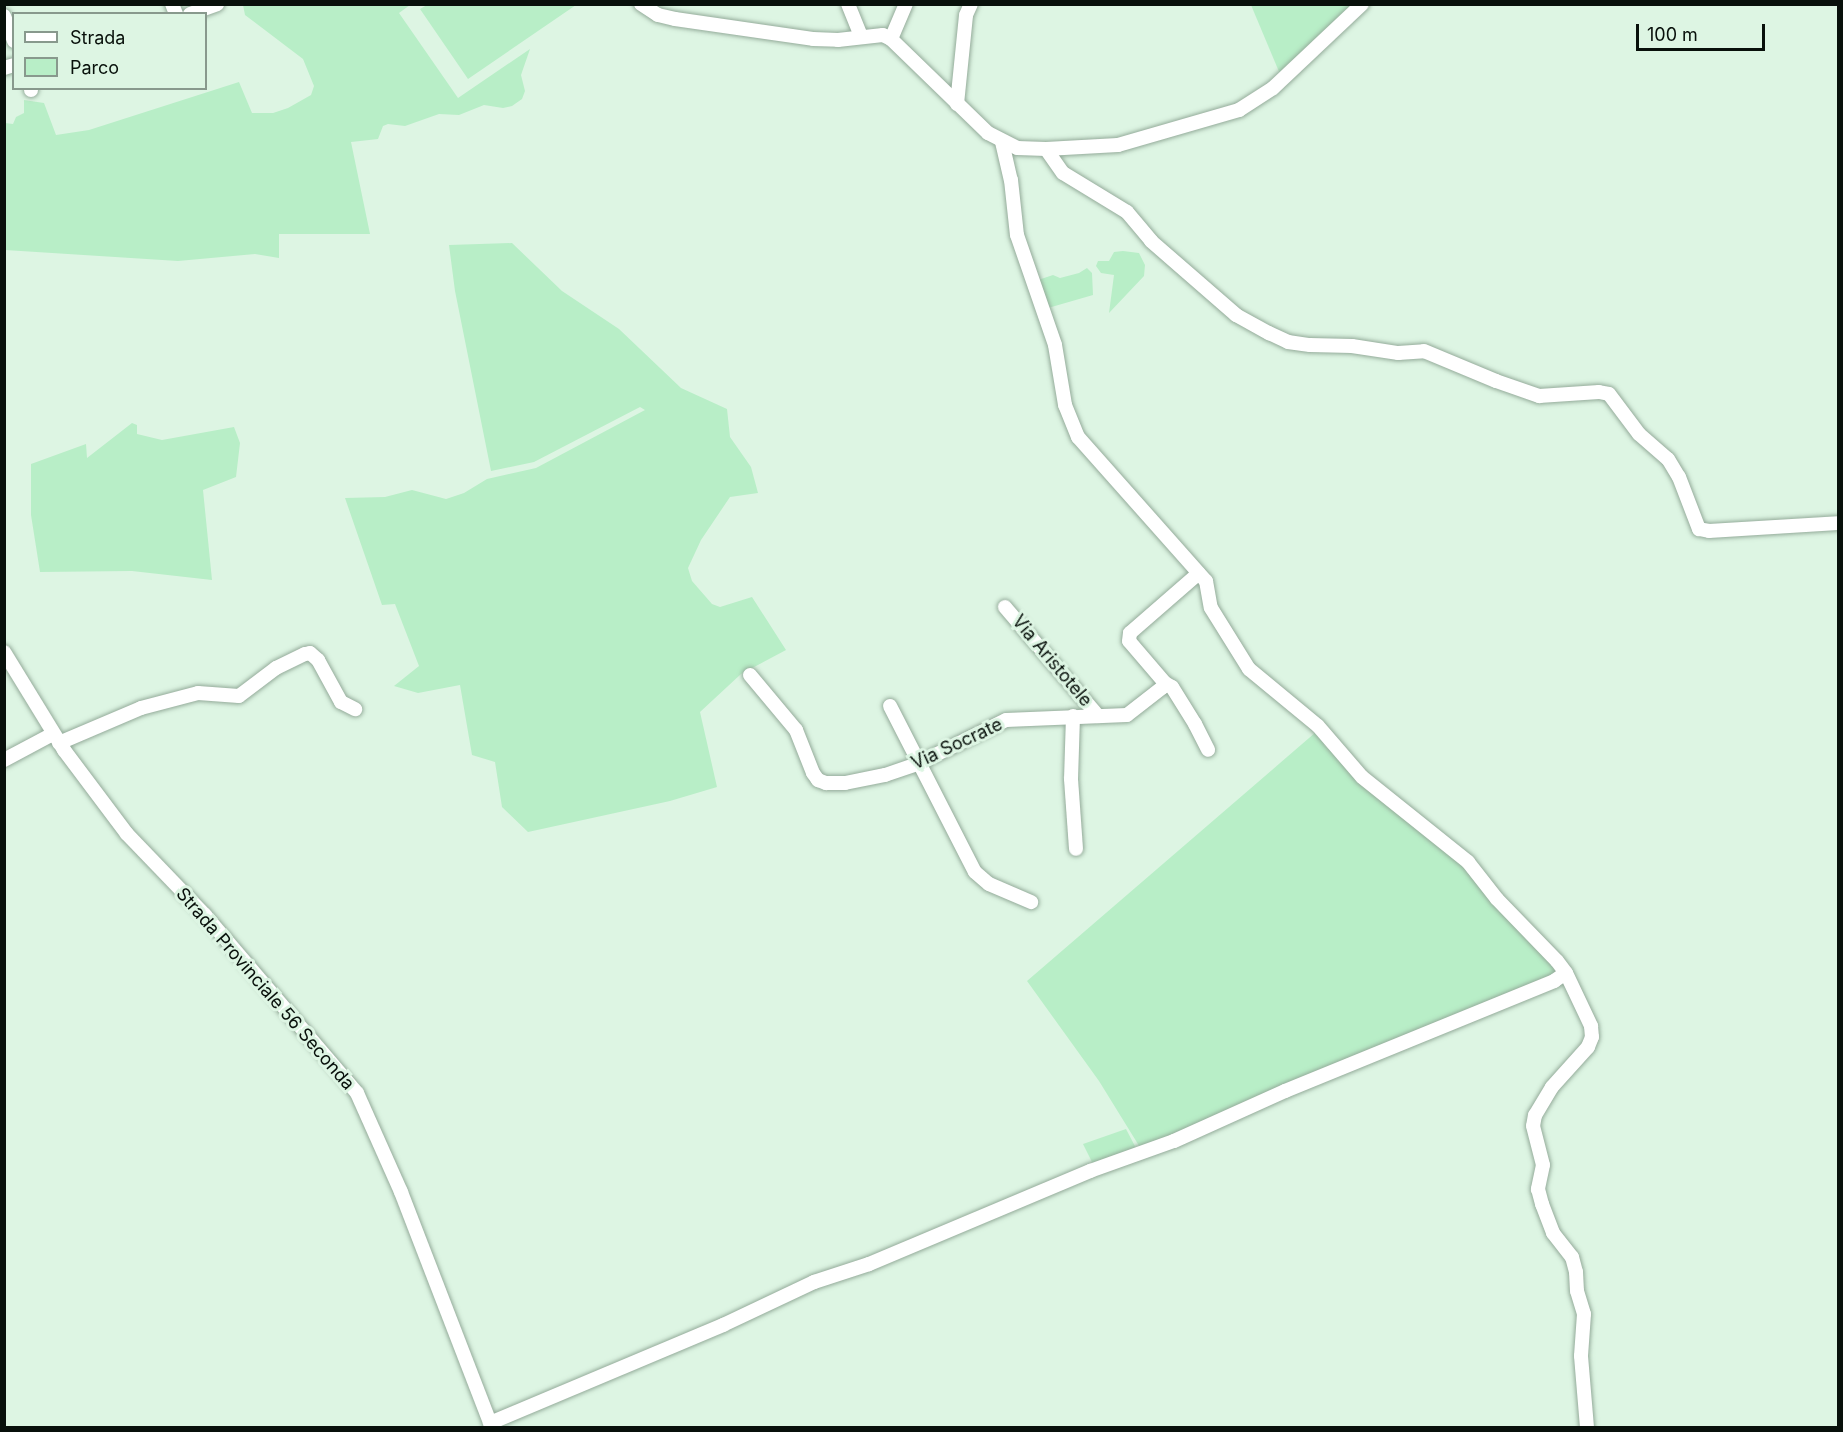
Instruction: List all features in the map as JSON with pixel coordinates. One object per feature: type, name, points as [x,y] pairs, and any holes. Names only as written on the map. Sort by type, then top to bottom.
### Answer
[{"type":"street","points":[[195,12],[217,4]]},
{"type":"street","points":[[641,4],[658,15],[698,23],[827,41],[883,35],[891,39],[957,104],[1002,142],[1017,148],[1046,149],[1118,146],[1239,110],[1273,88],[1362,4]]},
{"type":"street","points":[[848,4],[861,36]]},
{"type":"street","points":[[891,39],[906,4]]},
{"type":"street","points":[[957,104],[966,15],[971,4]]},
{"type":"street","points":[[4,16],[12,36]]},
{"type":"street","points":[[1002,142],[1011,180],[1017,235],[1056,345],[1061,387],[1078,437],[1120,487],[1206,580],[1211,608],[1249,669],[1318,726],[1362,777],[1468,862],[1497,899],[1566,973],[1591,1026],[1592,1037],[1581,1057],[1552,1087],[1535,1115],[1533,1126],[1543,1165],[1538,1189],[1542,1204],[1553,1233],[1572,1257],[1577,1291],[1584,1314],[1581,1356],[1587,1428]]},
{"type":"street","points":[[1046,149],[1063,173],[1127,212],[1151,241],[1236,315],[1279,338],[1310,345],[1352,346],[1398,353],[1424,351],[1539,396],[1599,392],[1609,394],[1640,434],[1668,459],[1679,477],[1699,529],[1709,531],[1839,524]]},
{"type":"street","points":[[1200,573],[1128,637],[1165,683],[1172,687],[1208,750]]},
{"type":"street","name":"Via Aristotele","points":[[1005,607],[1098,716]]},
{"type":"street","name":"Strada Provinciale 56 Seconda","points":[[4,652],[56,739],[140,850],[205,915],[357,1093],[401,1192],[491,1425]]},
{"type":"street","points":[[4,760],[141,708],[198,693],[239,696],[276,668],[305,654],[318,660],[337,697],[355,709]]},
{"type":"street","name":"Via Socrate","points":[[750,675],[796,730],[813,773],[818,780],[826,783],[845,783],[885,775],[919,763],[1006,720],[1126,715],[1163,687],[1165,683]]},
{"type":"street","points":[[890,706],[975,872],[989,885],[1031,902]]},
{"type":"street","points":[[1073,716],[1071,779],[1076,849]]},
{"type":"street","points":[[491,1425],[723,1325],[814,1282],[869,1264],[1090,1171],[1174,1141],[1285,1091],[1554,981],[1566,973]]},
{"type":"green space","points":[[243,5],[410,5],[399,13],[458,98],[530,49],[521,75],[525,91],[522,99],[512,106],[503,108],[484,105],[459,115],[439,114],[405,126],[388,124],[383,126],[378,139],[351,142],[370,234],[279,234],[279,258],[255,254],[178,261],[5,250],[5,123],[13,124],[16,117],[24,113],[24,100],[44,103],[56,135],[89,130],[239,82],[252,113],[273,113],[288,108],[311,95],[314,86],[303,59],[245,15]]},
{"type":"green space","points":[[427,5],[576,5],[468,79],[420,9]]},
{"type":"green space","points":[[1251,5],[1355,5],[1280,74]]},
{"type":"green space","points":[[512,243],[562,291],[619,329],[681,388],[727,409],[730,437],[751,467],[758,493],[730,497],[701,540],[688,568],[692,581],[712,604],[720,607],[752,597],[786,650],[741,674],[700,712],[717,787],[670,801],[528,832],[502,807],[495,762],[472,755],[460,685],[418,693],[394,686],[419,666],[395,604],[382,605],[345,498],[385,497],[412,490],[446,499],[464,493],[487,479],[536,468],[645,410],[640,407],[534,462],[491,471],[455,291],[449,245]]},
{"type":"green space","points":[[1114,252],[1139,253],[1145,265],[1144,276],[1109,313],[1114,275],[1101,273],[1096,266],[1098,261],[1109,261]]},
{"type":"green space","points":[[1087,268],[1092,273],[1093,295],[1048,308],[1038,280],[1053,275],[1060,278],[1079,273]]},
{"type":"green space","points":[[132,423],[137,425],[137,434],[162,440],[234,427],[240,443],[236,477],[203,490],[212,580],[132,571],[40,572],[31,515],[31,464],[86,444],[87,458]]},
{"type":"green space","points":[[1316,732],[1328,741],[1324,745],[1328,749],[1332,748],[1465,865],[1560,971],[1552,979],[1141,1149],[1099,1081],[1027,981]]},
{"type":"green space","points":[[1126,1129],[1137,1150],[1094,1166],[1083,1144]]}]
